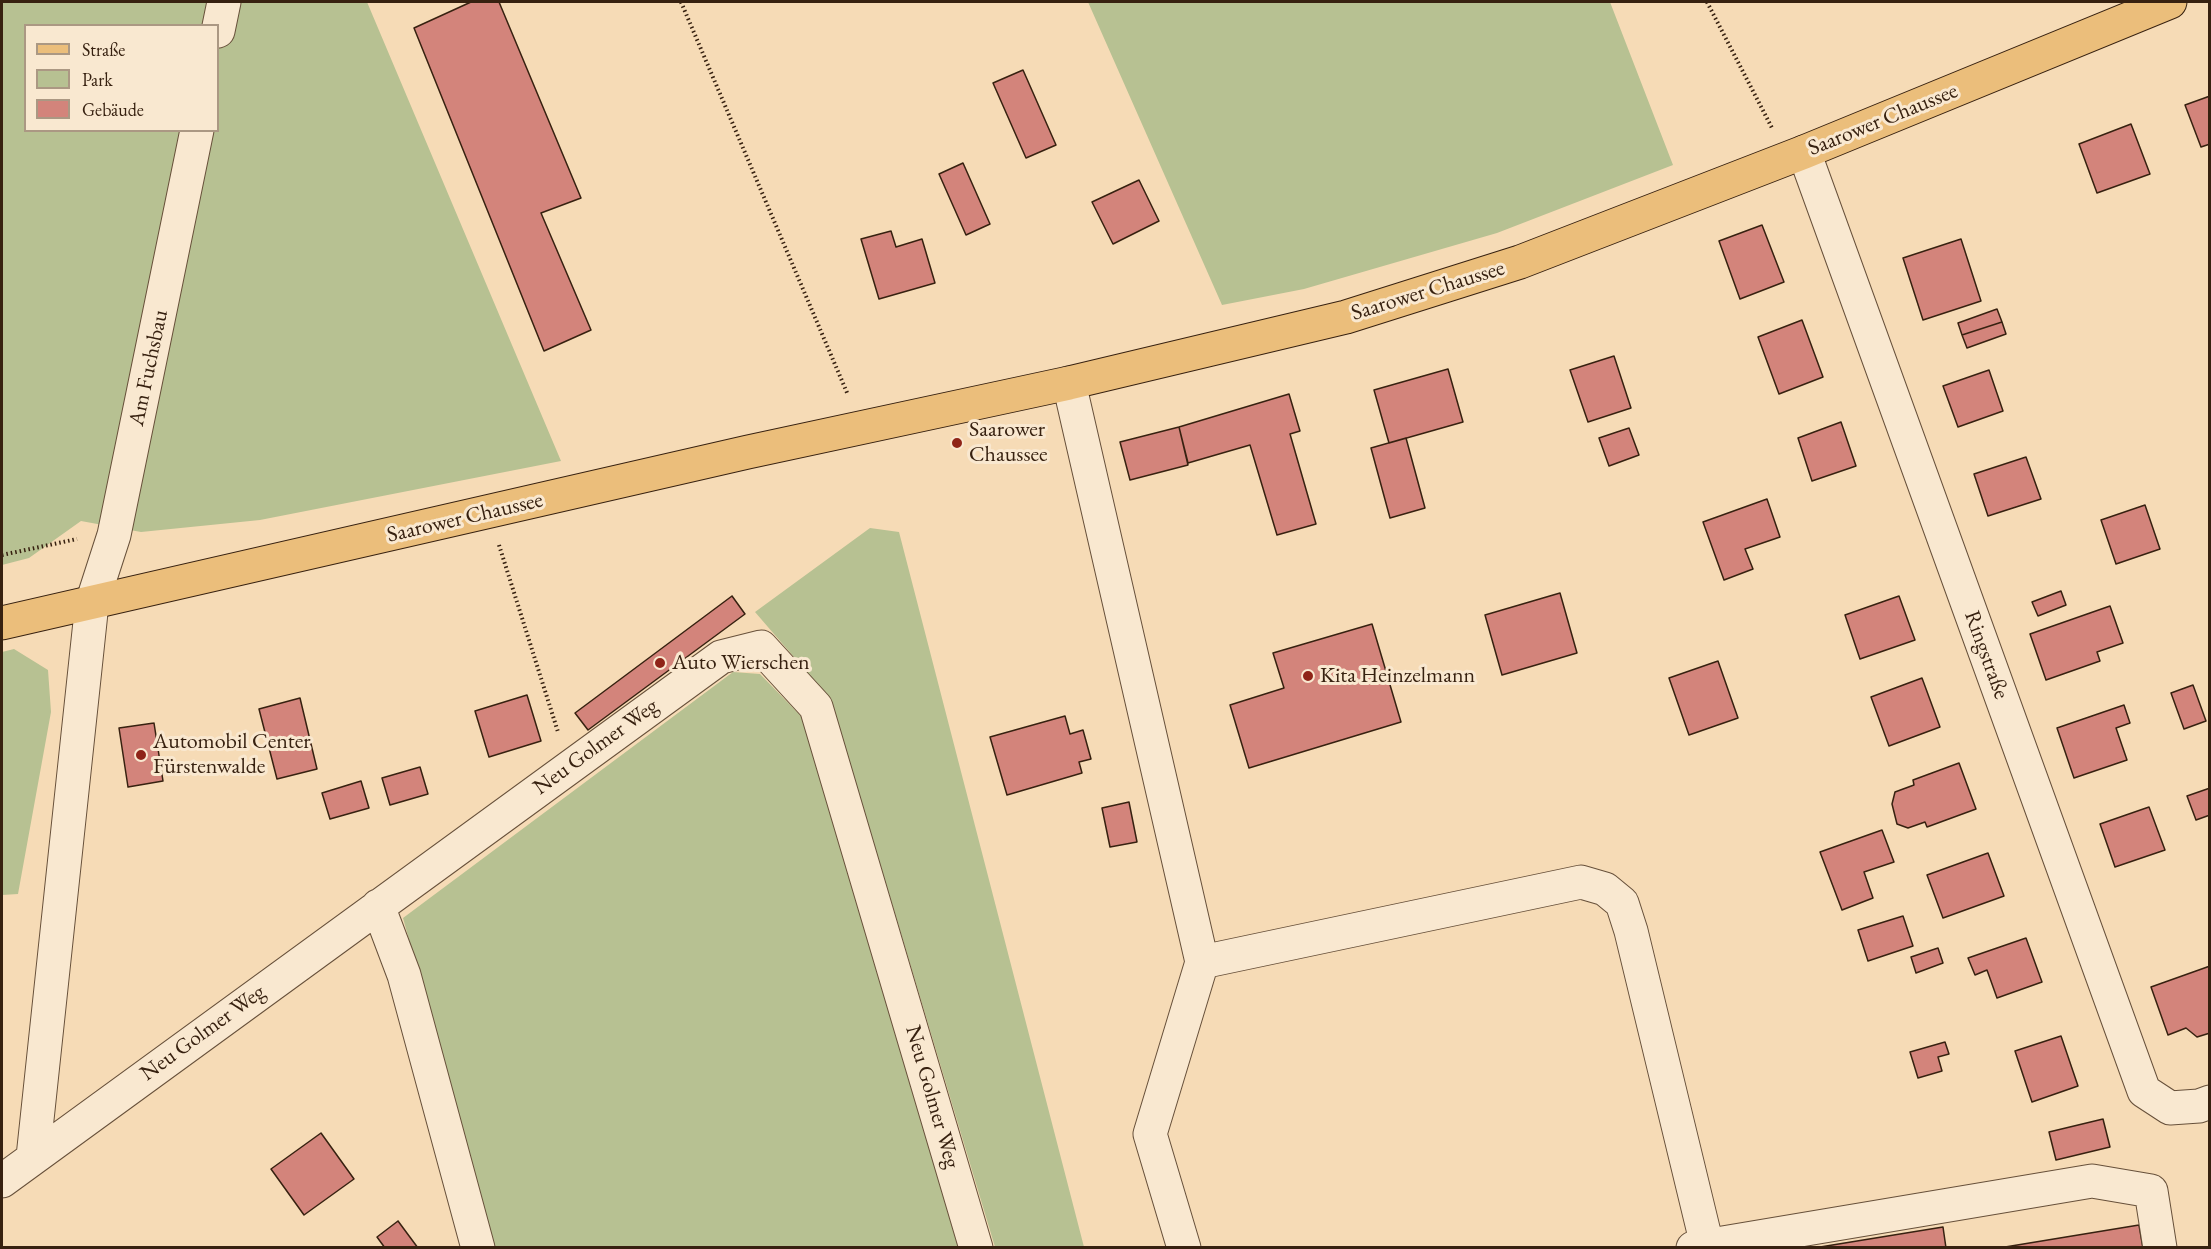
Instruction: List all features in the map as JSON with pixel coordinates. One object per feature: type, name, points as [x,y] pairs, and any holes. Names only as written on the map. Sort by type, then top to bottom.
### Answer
[{"type":"main road","name":"Saarower Chaussee","points":[[2,623],[748,452],[1069,383],[1346,317],[1520,262],[1796,155],[2170,2]]},
{"type":"street","points":[[219,26],[224,2]]},
{"type":"street","name":"Am Fuchsbau","points":[[92,603],[114,535],[197,132]]},
{"type":"street","name":"Ringstraße","points":[[1796,155],[2144,1091],[2170,1108],[2199,1106],[2210,1102]]},
{"type":"street","points":[[1069,383],[1202,962],[1149,1134],[1184,1248]]},
{"type":"street","points":[[33,1158],[92,603]]},
{"type":"street","name":"Neu Golmer Weg","points":[[2,1181],[721,657],[761,647],[816,707],[976,1248]]},
{"type":"street","points":[[1202,962],[1581,882],[1605,889],[1622,903],[1631,930],[1700,1246],[2092,1181],[2151,1191],[2160,1248]]},
{"type":"street","points":[[378,906],[404,975],[478,1248]]},
{"type":"path","points":[[681,2],[863,429]]},
{"type":"path","points":[[1707,2],[1796,155]]},
{"type":"path","points":[[489,512],[569,767]]},
{"type":"path","points":[[2,555],[86,538],[114,535]]},
{"type":"green space","points":[[2,2],[367,2],[561,461],[260,520],[141,532],[81,521],[29,558],[2,565]]},
{"type":"green space","points":[[1088,2],[1610,2],[1673,165],[1497,233],[1304,289],[1222,305]]},
{"type":"green space","points":[[870,528],[899,532],[1084,1247],[995,1247],[831,700],[755,612]]},
{"type":"green space","points":[[14,649],[48,670],[51,712],[18,894],[2,895],[2,652]]},
{"type":"green space","points":[[733,672],[760,674],[801,716],[958,1247],[494,1247],[403,918]]},
{"type":"building","points":[[471,2],[499,2],[581,198],[541,213],[591,330],[544,351],[414,28]]},
{"type":"building","points":[[1023,70],[1056,145],[1026,158],[993,83]]},
{"type":"building","points":[[2210,96],[2210,144],[2201,147],[2185,105]]},
{"type":"building","points":[[2131,124],[2150,174],[2097,193],[2079,144]]},
{"type":"building","points":[[963,163],[990,224],[966,235],[939,174]]},
{"type":"building","points":[[1139,180],[1159,221],[1113,244],[1092,202]]},
{"type":"building","points":[[1762,225],[1784,282],[1740,299],[1719,241]]},
{"type":"building","points":[[891,231],[896,247],[922,239],[935,283],[879,299],[861,239]]},
{"type":"building","points":[[1961,239],[1981,301],[1923,320],[1903,258]]},
{"type":"building","points":[[1997,309],[2002,322],[1962,335],[1958,323]]},
{"type":"building","points":[[1802,320],[1823,377],[1779,394],[1758,337]]},
{"type":"building","points":[[2002,322],[2006,334],[1967,348],[1962,335]]},
{"type":"building","points":[[1614,356],[1631,408],[1588,422],[1570,370]]},
{"type":"building","points":[[1448,369],[1463,422],[1389,443],[1374,390]]},
{"type":"building","points":[[1989,370],[2003,411],[1958,427],[1943,386]]},
{"type":"building","points":[[1289,394],[1300,431],[1290,434],[1316,524],[1277,535],[1250,445],[1188,463],[1179,427]]},
{"type":"building","points":[[1841,422],[1856,466],[1812,481],[1798,438]]},
{"type":"building","points":[[1179,427],[1188,465],[1130,480],[1120,442]]},
{"type":"building","points":[[1629,428],[1639,455],[1609,466],[1599,438]]},
{"type":"building","points":[[1406,438],[1425,508],[1390,518],[1371,448]]},
{"type":"building","points":[[2026,457],[2041,499],[1988,516],[1974,474]]},
{"type":"building","points":[[1767,499],[1780,537],[1745,549],[1753,569],[1724,580],[1703,522]]},
{"type":"building","points":[[2145,505],[2160,549],[2116,564],[2101,520]]},
{"type":"building","points":[[2061,591],[2066,605],[2038,616],[2032,602]]},
{"type":"building","points":[[1560,593],[1577,653],[1502,675],[1485,615]]},
{"type":"building","name":"Auto Wierschen","points":[[732,596],[745,614],[588,730],[575,713]]},
{"type":"building","points":[[1899,596],[1915,640],[1860,659],[1845,615]]},
{"type":"building","points":[[2110,606],[2123,643],[2097,652],[2100,661],[2046,680],[2030,634]]},
{"type":"building","points":[[1372,624],[1401,722],[1249,768],[1230,705],[1284,688],[1273,653]]},
{"type":"building","points":[[1718,661],[1738,718],[1689,735],[1669,678]]},
{"type":"building","points":[[1922,678],[1940,727],[1889,746],[1871,697]]},
{"type":"building","points":[[2193,685],[2206,721],[2184,729],[2171,693]]},
{"type":"building","points":[[527,695],[541,741],[489,757],[475,711]]},
{"type":"building","points":[[300,698],[317,769],[277,779],[259,709]]},
{"type":"building","points":[[2124,705],[2130,723],[2116,728],[2127,760],[2074,778],[2057,728]]},
{"type":"building","points":[[1065,716],[1070,734],[1083,730],[1091,759],[1079,762],[1082,773],[1007,795],[990,737]]},
{"type":"building","name":"Automobil Center Fürstenwalde","points":[[154,723],[163,781],[128,787],[119,728]]},
{"type":"building","points":[[1959,763],[1976,809],[1927,827],[1925,822],[1908,828],[1897,824],[1892,804],[1895,792],[1914,785],[1913,780]]},
{"type":"building","points":[[420,767],[428,794],[390,805],[382,778]]},
{"type":"building","points":[[361,781],[369,808],[330,819],[322,793]]},
{"type":"building","points":[[2210,788],[2210,815],[2196,820],[2187,796]]},
{"type":"building","points":[[1129,802],[1137,842],[1110,847],[1102,808]]},
{"type":"building","points":[[2149,807],[2165,850],[2115,867],[2100,824]]},
{"type":"building","points":[[1882,830],[1894,862],[1864,872],[1873,898],[1842,910],[1820,852]]},
{"type":"building","points":[[1988,853],[2004,896],[1943,918],[1927,875]]},
{"type":"building","points":[[1903,916],[1913,946],[1868,961],[1858,930]]},
{"type":"building","points":[[2026,938],[2042,982],[1997,998],[1987,970],[1975,975],[1968,958]]},
{"type":"building","points":[[1938,948],[1943,963],[1916,973],[1911,957]]},
{"type":"building","points":[[2210,966],[2210,1033],[2197,1037],[2186,1028],[2168,1035],[2151,987]]},
{"type":"building","points":[[2061,1036],[2078,1086],[2032,1102],[2015,1051]]},
{"type":"building","points":[[1945,1042],[1949,1054],[1938,1057],[1942,1071],[1918,1078],[1910,1052]]},
{"type":"building","points":[[2103,1119],[2110,1147],[2056,1160],[2049,1132]]},
{"type":"building","points":[[321,1133],[354,1179],[304,1215],[271,1169]]},
{"type":"building","points":[[398,1221],[418,1248],[385,1248],[377,1237]]},
{"type":"building","points":[[2139,1225],[2143,1248],[1999,1248]]},
{"type":"building","points":[[1943,1227],[1946,1248],[1814,1248]]},
{"type":"place","name":"Saarower Chaussee","points":[[957,443]]},
{"type":"place","name":"Auto Wierschen","points":[[660,663]]},
{"type":"place","name":"Kita Heinzelmann","points":[[1308,676]]},
{"type":"place","name":"Automobil Center Fürstenwalde","points":[[141,755]]}]
